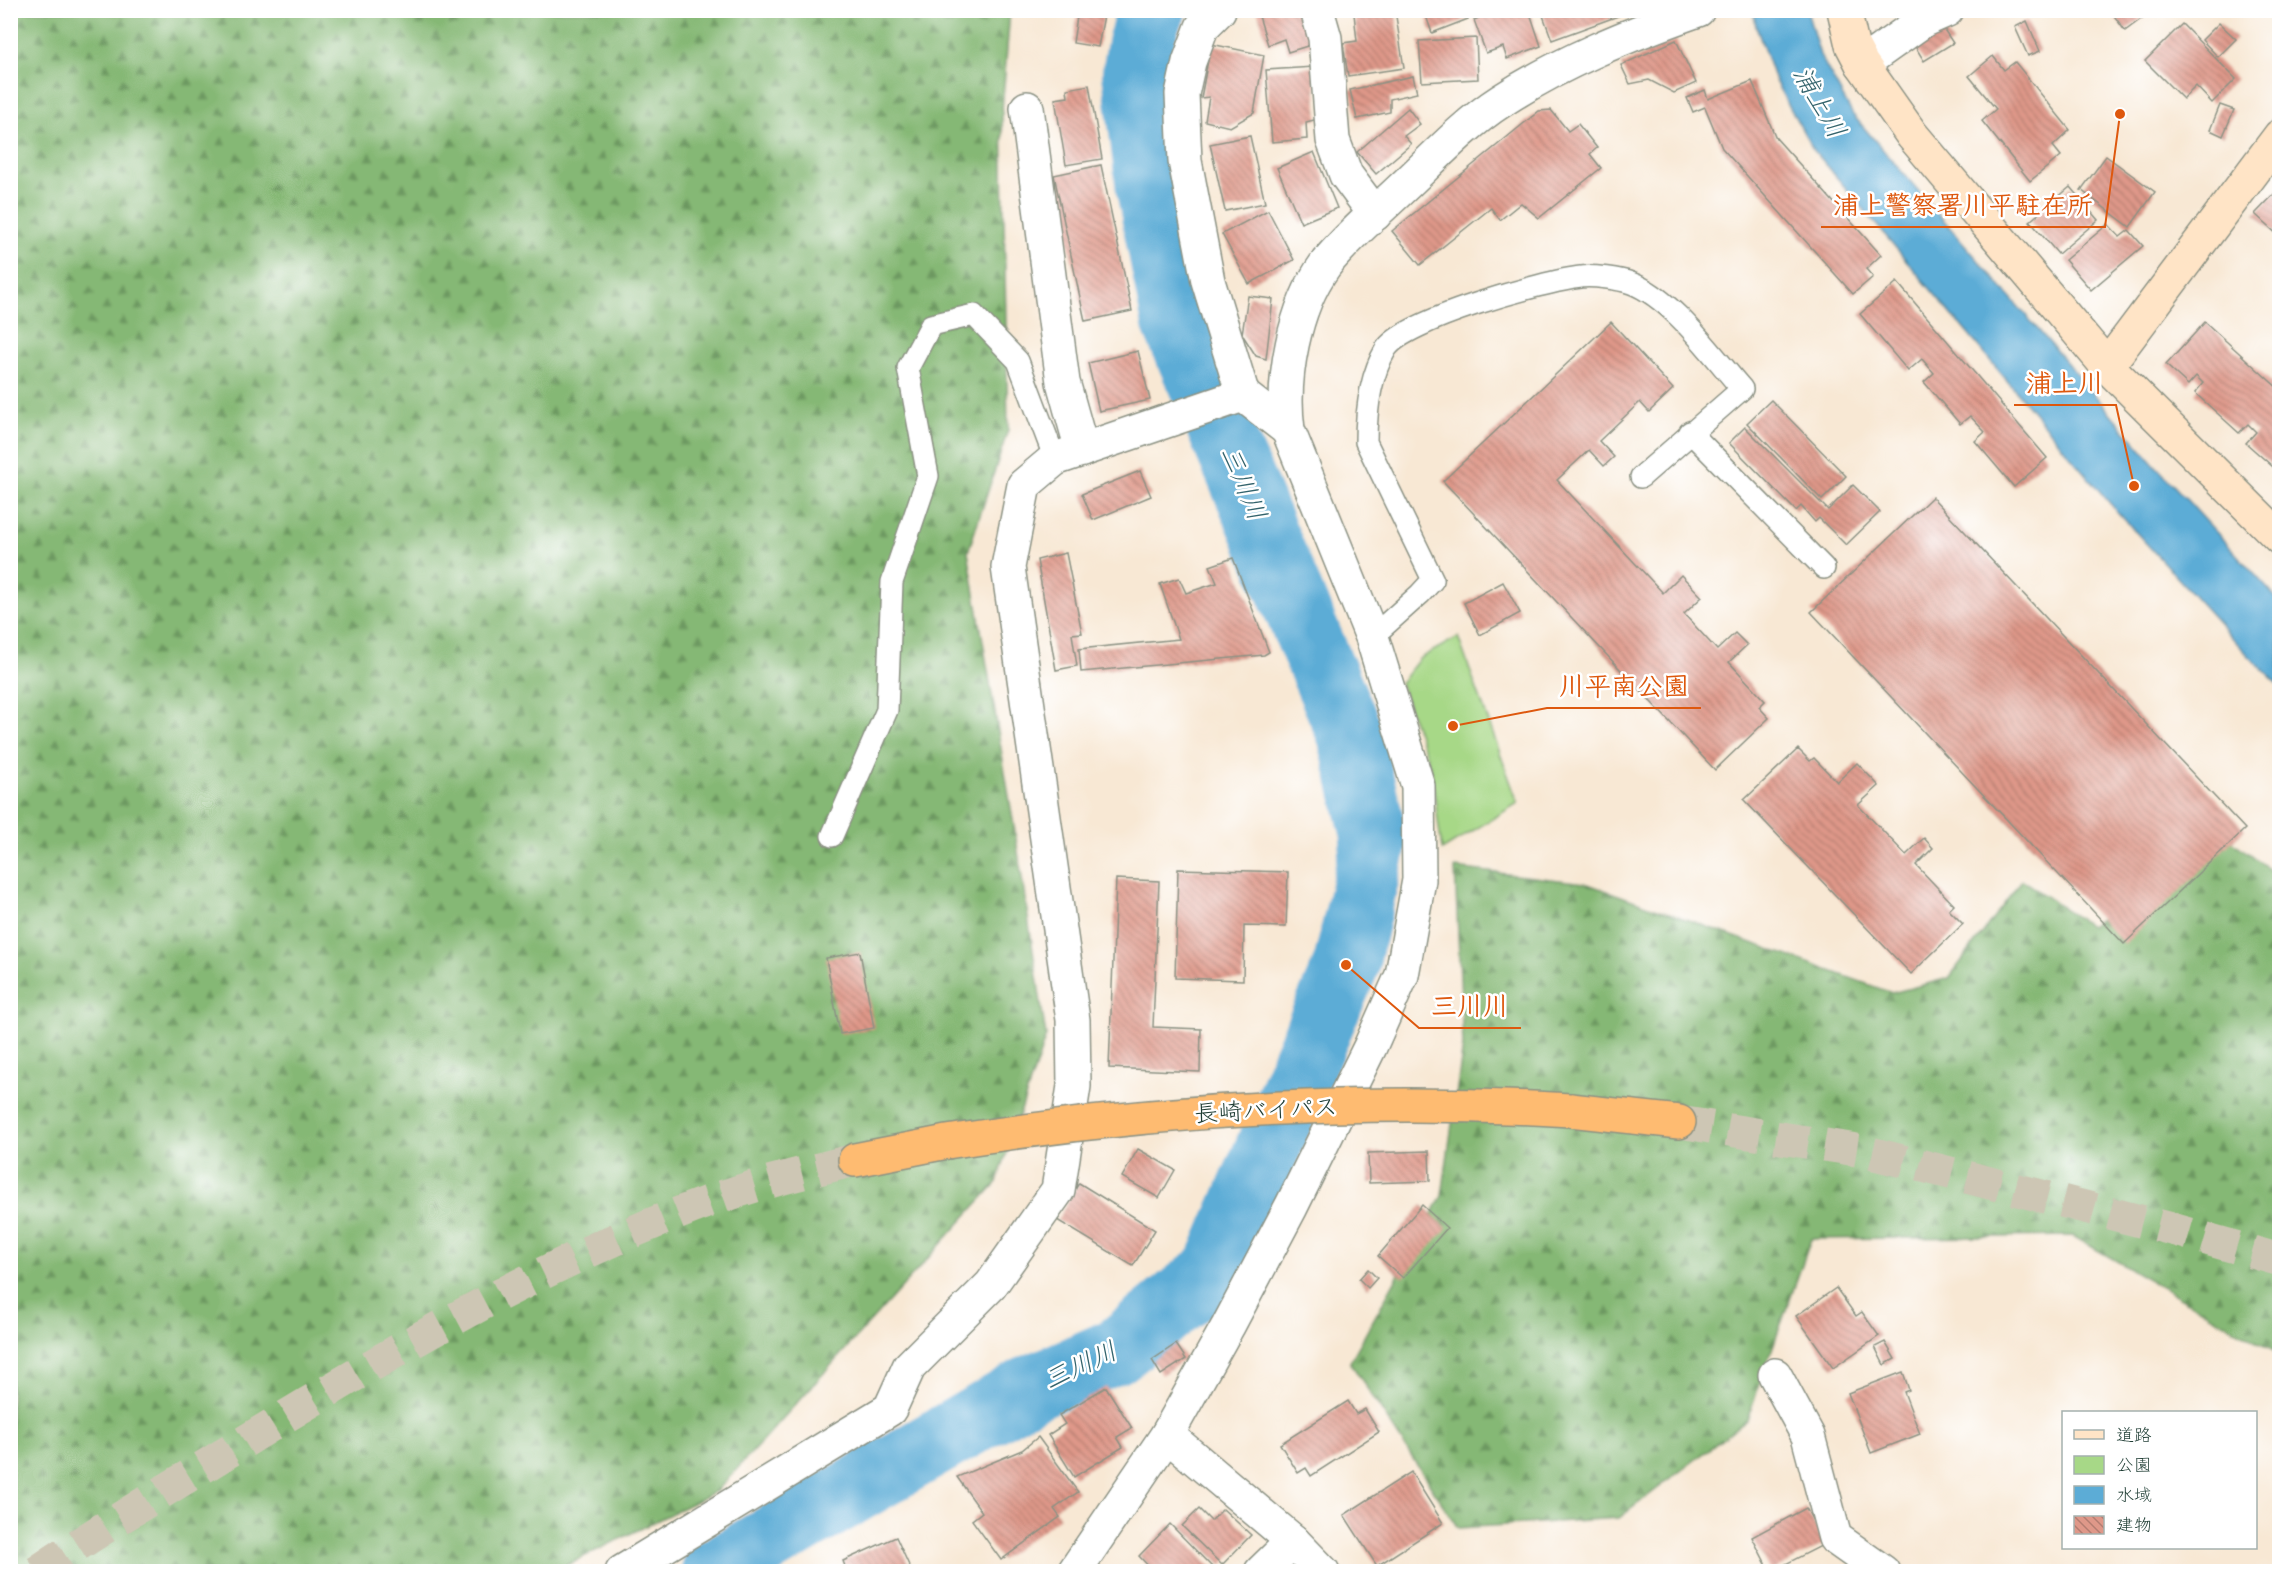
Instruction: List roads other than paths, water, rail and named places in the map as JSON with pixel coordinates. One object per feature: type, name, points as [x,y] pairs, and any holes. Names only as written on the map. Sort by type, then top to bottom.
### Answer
[{"type":"highway","name":"長崎バイパス","points":[[855,1160],[1045,1126],[1240,1110],[1420,1105],[1509,1106],[1679,1122]]},
{"type":"street","points":[[1219,10],[1202,27],[1189,62],[1182,94],[1185,162],[1208,281],[1243,395],[1288,430]]},
{"type":"street","points":[[1317,10],[1325,38],[1333,140],[1346,175],[1375,214]]},
{"type":"street","points":[[1074,1572],[1167,1435],[1228,1326],[1292,1208],[1370,1047],[1402,975],[1419,880],[1418,786],[1372,637],[1288,430],[1285,406],[1287,377],[1298,321],[1310,290],[1326,264],[1375,214],[1453,140],[1499,102],[1540,78],[1638,31],[1698,10]]},
{"type":"street","points":[[1844,10],[1852,45],[1862,64],[1912,135],[2107,366],[2280,538]]},
{"type":"street","points":[[1862,64],[1924,20],[1947,10]]},
{"type":"street","points":[[1027,108],[1063,382],[1068,455]]},
{"type":"street","points":[[2107,366],[2280,136]]},
{"type":"street","points":[[622,1572],[890,1409],[909,1367],[991,1286],[1058,1190],[1074,1086],[1073,1020],[1008,567],[1024,485],[1068,455],[1243,395]]},
{"type":"street","points":[[1775,1375],[1808,1436],[1835,1538],[1883,1572]]},
{"type":"street","points":[[1167,1435],[1293,1541],[1323,1572]]},
{"type":"street","points":[[1261,1572],[1293,1541]]},
{"type":"lane","points":[[1372,637],[1420,594],[1432,580],[1366,442],[1366,418],[1372,386],[1387,347],[1414,327],[1498,296],[1582,276],[1630,282],[1666,304],[1742,389],[1641,477]]},
{"type":"lane","points":[[832,836],[887,710],[892,582],[928,476],[908,368],[931,325],[974,315],[1018,361],[1068,455]]},
{"type":"lane","points":[[1690,432],[1824,568]]},
{"type":"water","points":[[1753,11],[1807,11],[1820,55],[1853,115],[2155,465],[2279,601],[2279,685],[2249,656],[2113,507],[1813,149],[1775,81]]},
{"type":"waterway","name":"三川川","points":[[714,1572],[1027,1390],[1118,1350],[1216,1270],[1346,965],[1375,839],[1350,734],[1175,323],[1149,189],[1135,73],[1140,44],[1149,15],[1153,10]]},
{"type":"tunnel","points":[[1679,1122],[1863,1151],[2176,1230],[2280,1260]]},
{"type":"tunnel","points":[[37,1572],[142,1504],[305,1405],[418,1339],[533,1278],[592,1250],[713,1200],[765,1183],[855,1160]]},
{"type":"place","name":"浦上警察署川平駐在所","points":[[2120,114]]},
{"type":"place","name":"浦上川","points":[[2134,486]]},
{"type":"place","name":"川平南公園","points":[[1453,726]]},
{"type":"place","name":"三川川","points":[[1346,965]]}]
